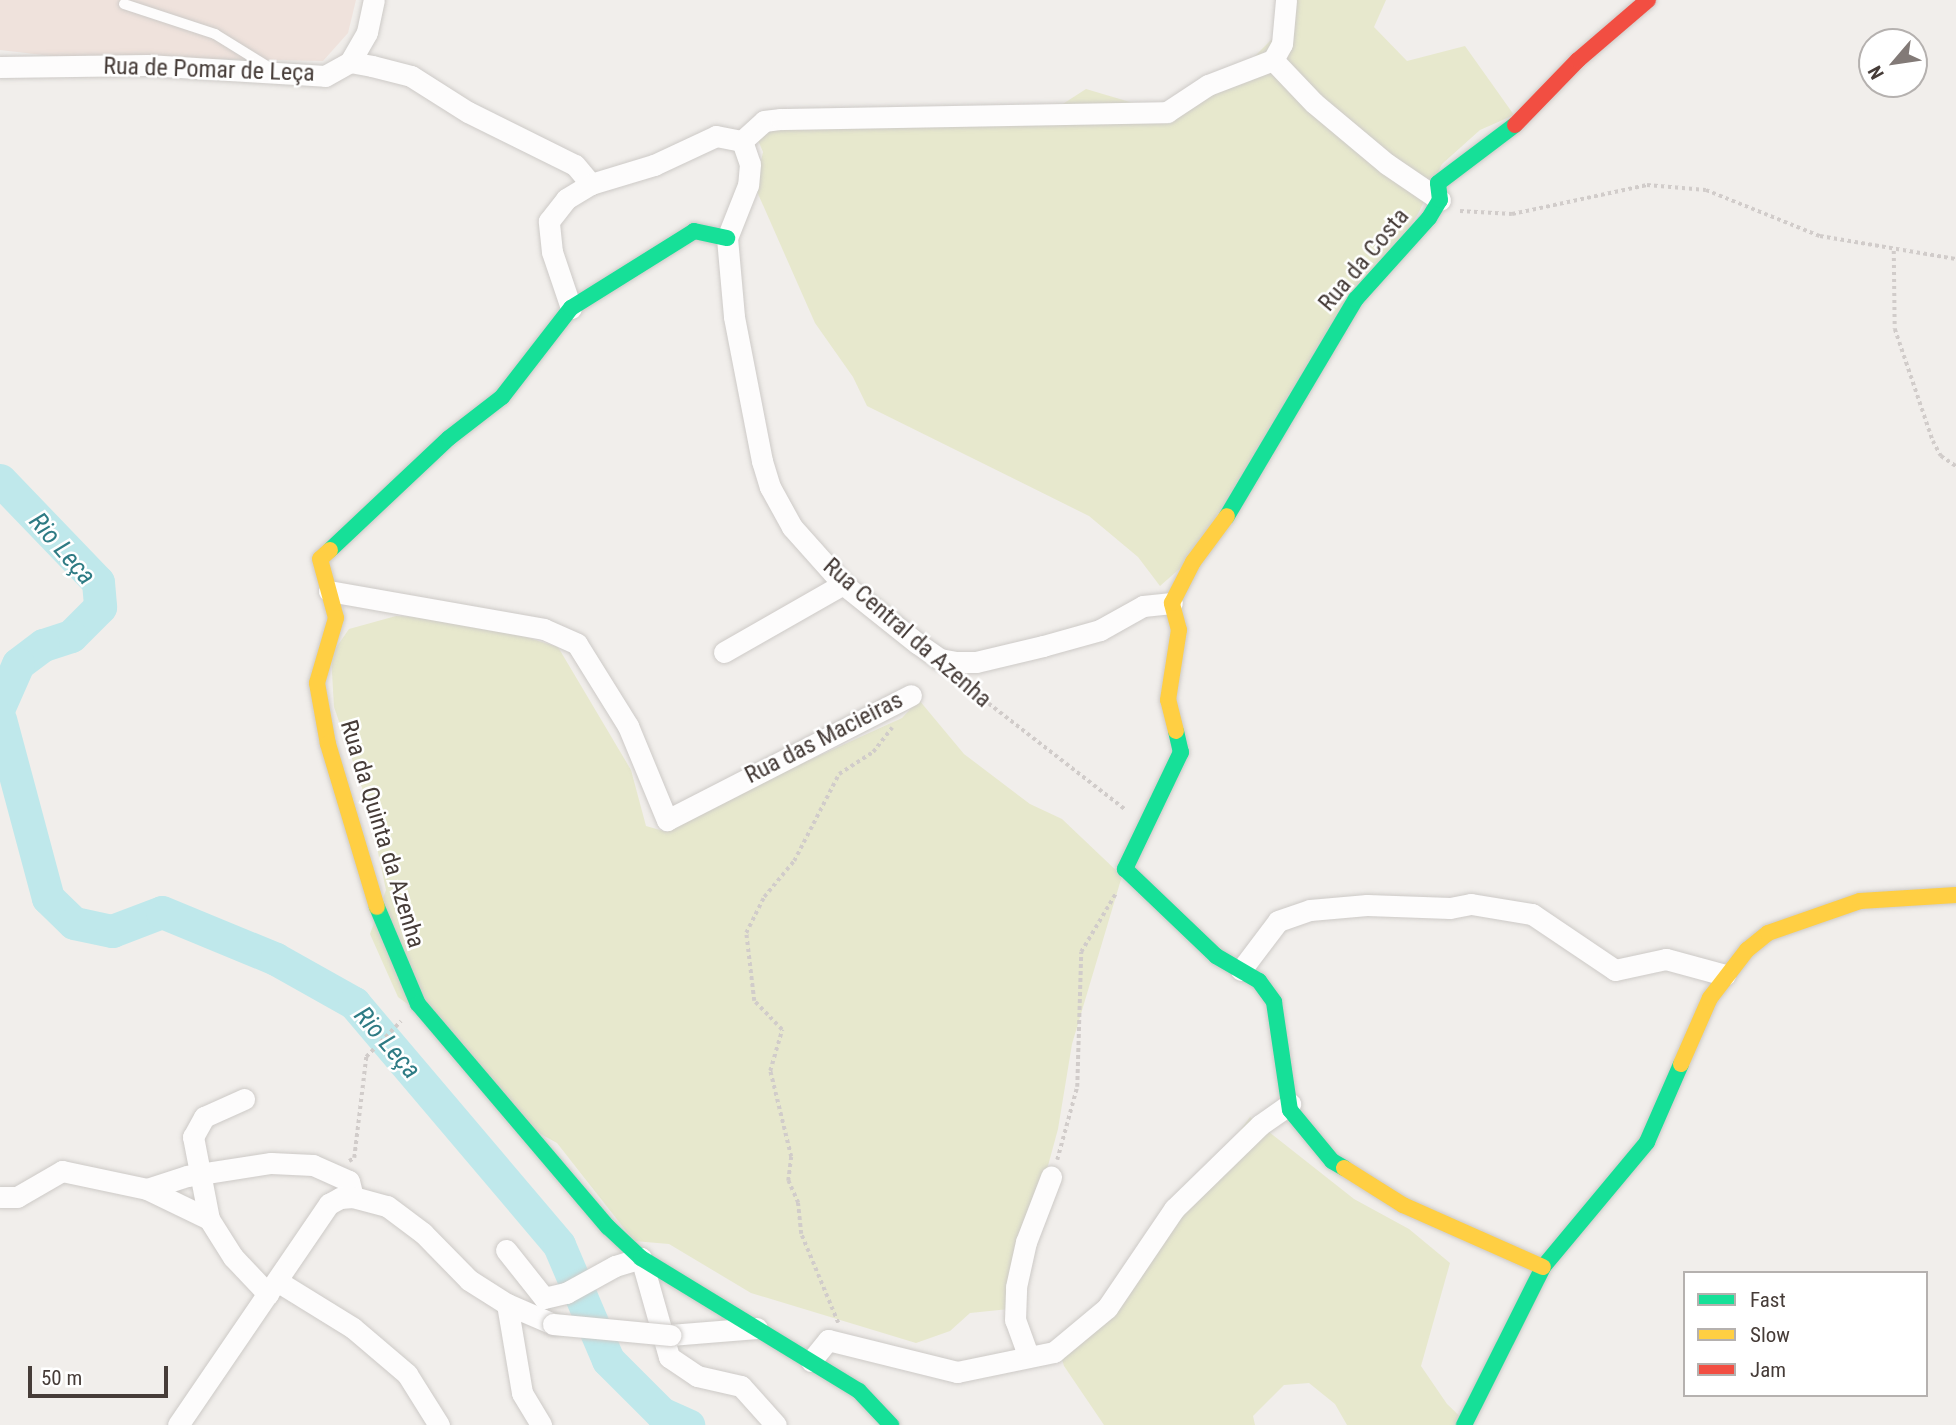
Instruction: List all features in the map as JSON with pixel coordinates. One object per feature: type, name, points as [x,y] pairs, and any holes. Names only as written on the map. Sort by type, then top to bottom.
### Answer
[{"type":"street","points":[[350,62],[367,32],[374,0]]},
{"type":"street","points":[[727,238],[694,231],[571,308],[552,252],[549,221],[566,199],[591,184],[654,165],[716,136],[742,141],[764,121],[1167,112],[1208,85],[1273,60],[1282,44],[1286,0]]},
{"type":"street","name":"Rua da Costa","points":[[1172,603],[1193,562],[1259,464],[1315,360],[1356,299],[1429,218],[1440,200],[1438,183],[1525,118],[1578,60],[1648,0]]},
{"type":"street","points":[[1273,60],[1314,103],[1387,164],[1440,200]]},
{"type":"street","name":"Rua de Pomar de Leça","points":[[0,66],[147,65],[325,76],[350,62],[411,76],[468,112],[575,165],[591,184]]},
{"type":"street","name":"Rua Central da Azenha","points":[[742,141],[750,164],[748,185],[727,238],[734,317],[770,486],[792,527],[843,584],[940,659]]},
{"type":"street","name":"Rua da Quinta da Azenha","points":[[571,308],[502,397],[449,438],[320,559],[336,618],[317,683],[328,744],[402,976],[446,1038],[608,1227],[641,1258],[859,1391],[891,1425]]},
{"type":"street","points":[[724,652],[843,584]]},
{"type":"street","name":"Rua das Macieiras","points":[[329,591],[544,629],[577,644],[628,726],[667,820],[911,695]]},
{"type":"street","points":[[940,659],[997,658],[1100,630],[1143,606],[1172,603],[1178,631],[1168,700],[1181,752],[1125,869],[1216,956],[1259,981],[1274,1002],[1290,1104],[1332,1161],[1403,1205],[1544,1267]]},
{"type":"street","points":[[1464,1425],[1544,1267],[1647,1142],[1710,998],[1726,975],[1768,933],[1830,908],[1860,901],[1956,895]]},
{"type":"street","points":[[1241,970],[1278,921],[1310,910],[1367,905],[1450,908],[1471,904],[1532,914],[1615,970],[1666,959],[1726,975]]},
{"type":"street","points":[[244,1099],[204,1117],[193,1137],[198,1174],[209,1219],[233,1257],[273,1288],[353,1328],[407,1374],[428,1403],[434,1424]]},
{"type":"street","points":[[810,1361],[828,1340],[957,1372],[1028,1355],[1054,1352],[1076,1338],[1126,1284],[1150,1240],[1174,1209],[1260,1125],[1290,1104]]},
{"type":"street","points":[[147,1189],[198,1174],[271,1163],[313,1165],[349,1181],[353,1197]]},
{"type":"street","points":[[0,1197],[25,1193],[62,1171],[147,1189],[209,1219]]},
{"type":"street","points":[[1028,1355],[1015,1320],[1016,1287],[1026,1242],[1051,1177]]},
{"type":"street","points":[[178,1425],[329,1204],[353,1197],[387,1206],[423,1233],[469,1280],[507,1304],[554,1324],[670,1335],[759,1328]]},
{"type":"street","points":[[506,1250],[544,1298],[566,1293],[615,1265],[641,1258],[669,1357],[697,1376],[741,1386],[776,1425]]},
{"type":"street","points":[[507,1304],[522,1393],[541,1425]]},
{"type":"lane","points":[[124,4],[215,34],[276,73]]},
{"type":"path","points":[[1440,200],[1478,216],[1512,214],[1647,185],[1706,190],[1820,236],[1894,251],[1956,259]]},
{"type":"path","points":[[1894,251],[1895,328],[1933,441],[1941,456],[1956,466]]},
{"type":"path","name":"Rua Central da Azenha","points":[[940,659],[973,693],[1146,823]]},
{"type":"path","points":[[847,1345],[801,1234],[798,1203],[788,1181],[791,1157],[770,1071],[782,1030],[754,1001],[746,933],[764,897],[794,861],[839,774],[873,752],[893,725]]},
{"type":"path","points":[[1051,1177],[1077,1087],[1081,952],[1120,886],[1125,869]]},
{"type":"path","points":[[346,1164],[354,1158],[366,1057],[395,1027]]},
{"type":"shaded area","points":[[0,0],[356,0],[348,33],[323,61],[51,56],[0,50]]},
{"type":"green space","points":[[1283,0],[1386,0],[1374,27],[1407,61],[1465,46],[1514,115],[1480,130],[1442,164],[1418,214],[1185,564],[1160,586],[1138,557],[1089,516],[867,406],[853,377],[815,323],[755,187],[763,152],[753,128],[1055,109],[1086,89],[1167,113],[1247,64],[1278,33]]},
{"type":"green space","points":[[396,616],[468,619],[558,647],[631,770],[646,826],[667,832],[746,789],[902,718],[919,700],[964,754],[1030,804],[1062,819],[1122,876],[1072,1044],[1058,1129],[1009,1309],[970,1313],[950,1331],[916,1343],[751,1293],[669,1244],[634,1241],[557,1143],[526,1126],[428,1019],[398,997],[370,934],[386,890],[368,805],[334,707],[331,655],[349,629]]},
{"type":"green space","points":[[1250,1117],[1354,1199],[1409,1229],[1450,1263],[1421,1366],[1447,1404],[1469,1425],[1347,1425],[1335,1404],[1309,1383],[1284,1385],[1253,1416],[1255,1425],[1104,1425],[1064,1366],[1057,1343],[1139,1268]]},
{"type":"waterway","name":"Rio Leça","points":[[0,480],[98,582],[100,607],[71,636],[43,645],[18,664],[0,705]]},
{"type":"waterway","name":"Rio Leça","points":[[0,719],[48,898],[74,923],[112,931],[162,912],[276,959],[354,1003],[559,1245],[608,1360],[661,1413],[688,1425]]},
{"type":"traffic: fast","points":[[1227,516],[1356,299],[1429,218],[1440,200],[1438,183],[1515,125]]},
{"type":"traffic: fast","points":[[330,550],[449,438],[502,397],[571,308],[694,231],[727,238]]},
{"type":"traffic: fast","points":[[1176,731],[1181,752],[1125,869],[1216,956],[1259,981],[1274,1002],[1290,1110],[1332,1161],[1344,1168]]},
{"type":"traffic: fast","points":[[377,907],[418,1004],[608,1227],[641,1258],[859,1391],[891,1425]]},
{"type":"traffic: fast","points":[[1464,1425],[1543,1267],[1647,1142],[1681,1064]]},
{"type":"traffic: slow","points":[[1176,731],[1168,700],[1179,630],[1172,603],[1193,562],[1227,516]]},
{"type":"traffic: slow","points":[[330,550],[320,559],[336,618],[317,683],[328,744],[377,907]]},
{"type":"traffic: slow","points":[[1681,1064],[1710,998],[1747,950],[1768,933],[1860,901],[1956,895]]},
{"type":"traffic: slow","points":[[1344,1168],[1403,1205],[1543,1267]]},
{"type":"traffic: jam","points":[[1515,125],[1578,60],[1648,0]]}]
